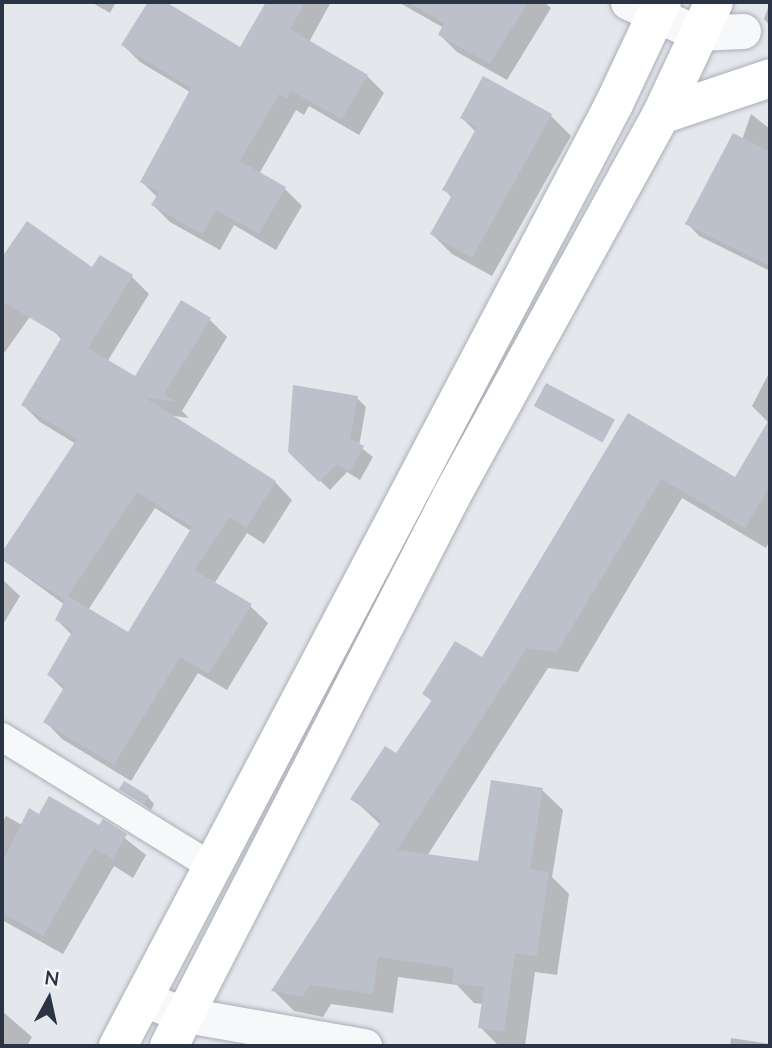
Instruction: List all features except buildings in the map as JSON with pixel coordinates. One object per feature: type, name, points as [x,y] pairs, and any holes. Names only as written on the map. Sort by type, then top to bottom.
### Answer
[{"type":"main road","points":[[118,1046],[538,248],[649,6]]},
{"type":"main road","points":[[177,1031],[452,495],[661,115],[710,12]]},
{"type":"main road","points":[[661,115],[770,78]]},
{"type":"street","points":[[649,6],[710,12],[756,38]]},
{"type":"street","points":[[2,737],[211,866]]},
{"type":"street","points":[[143,999],[177,1031],[364,1046]]}]
